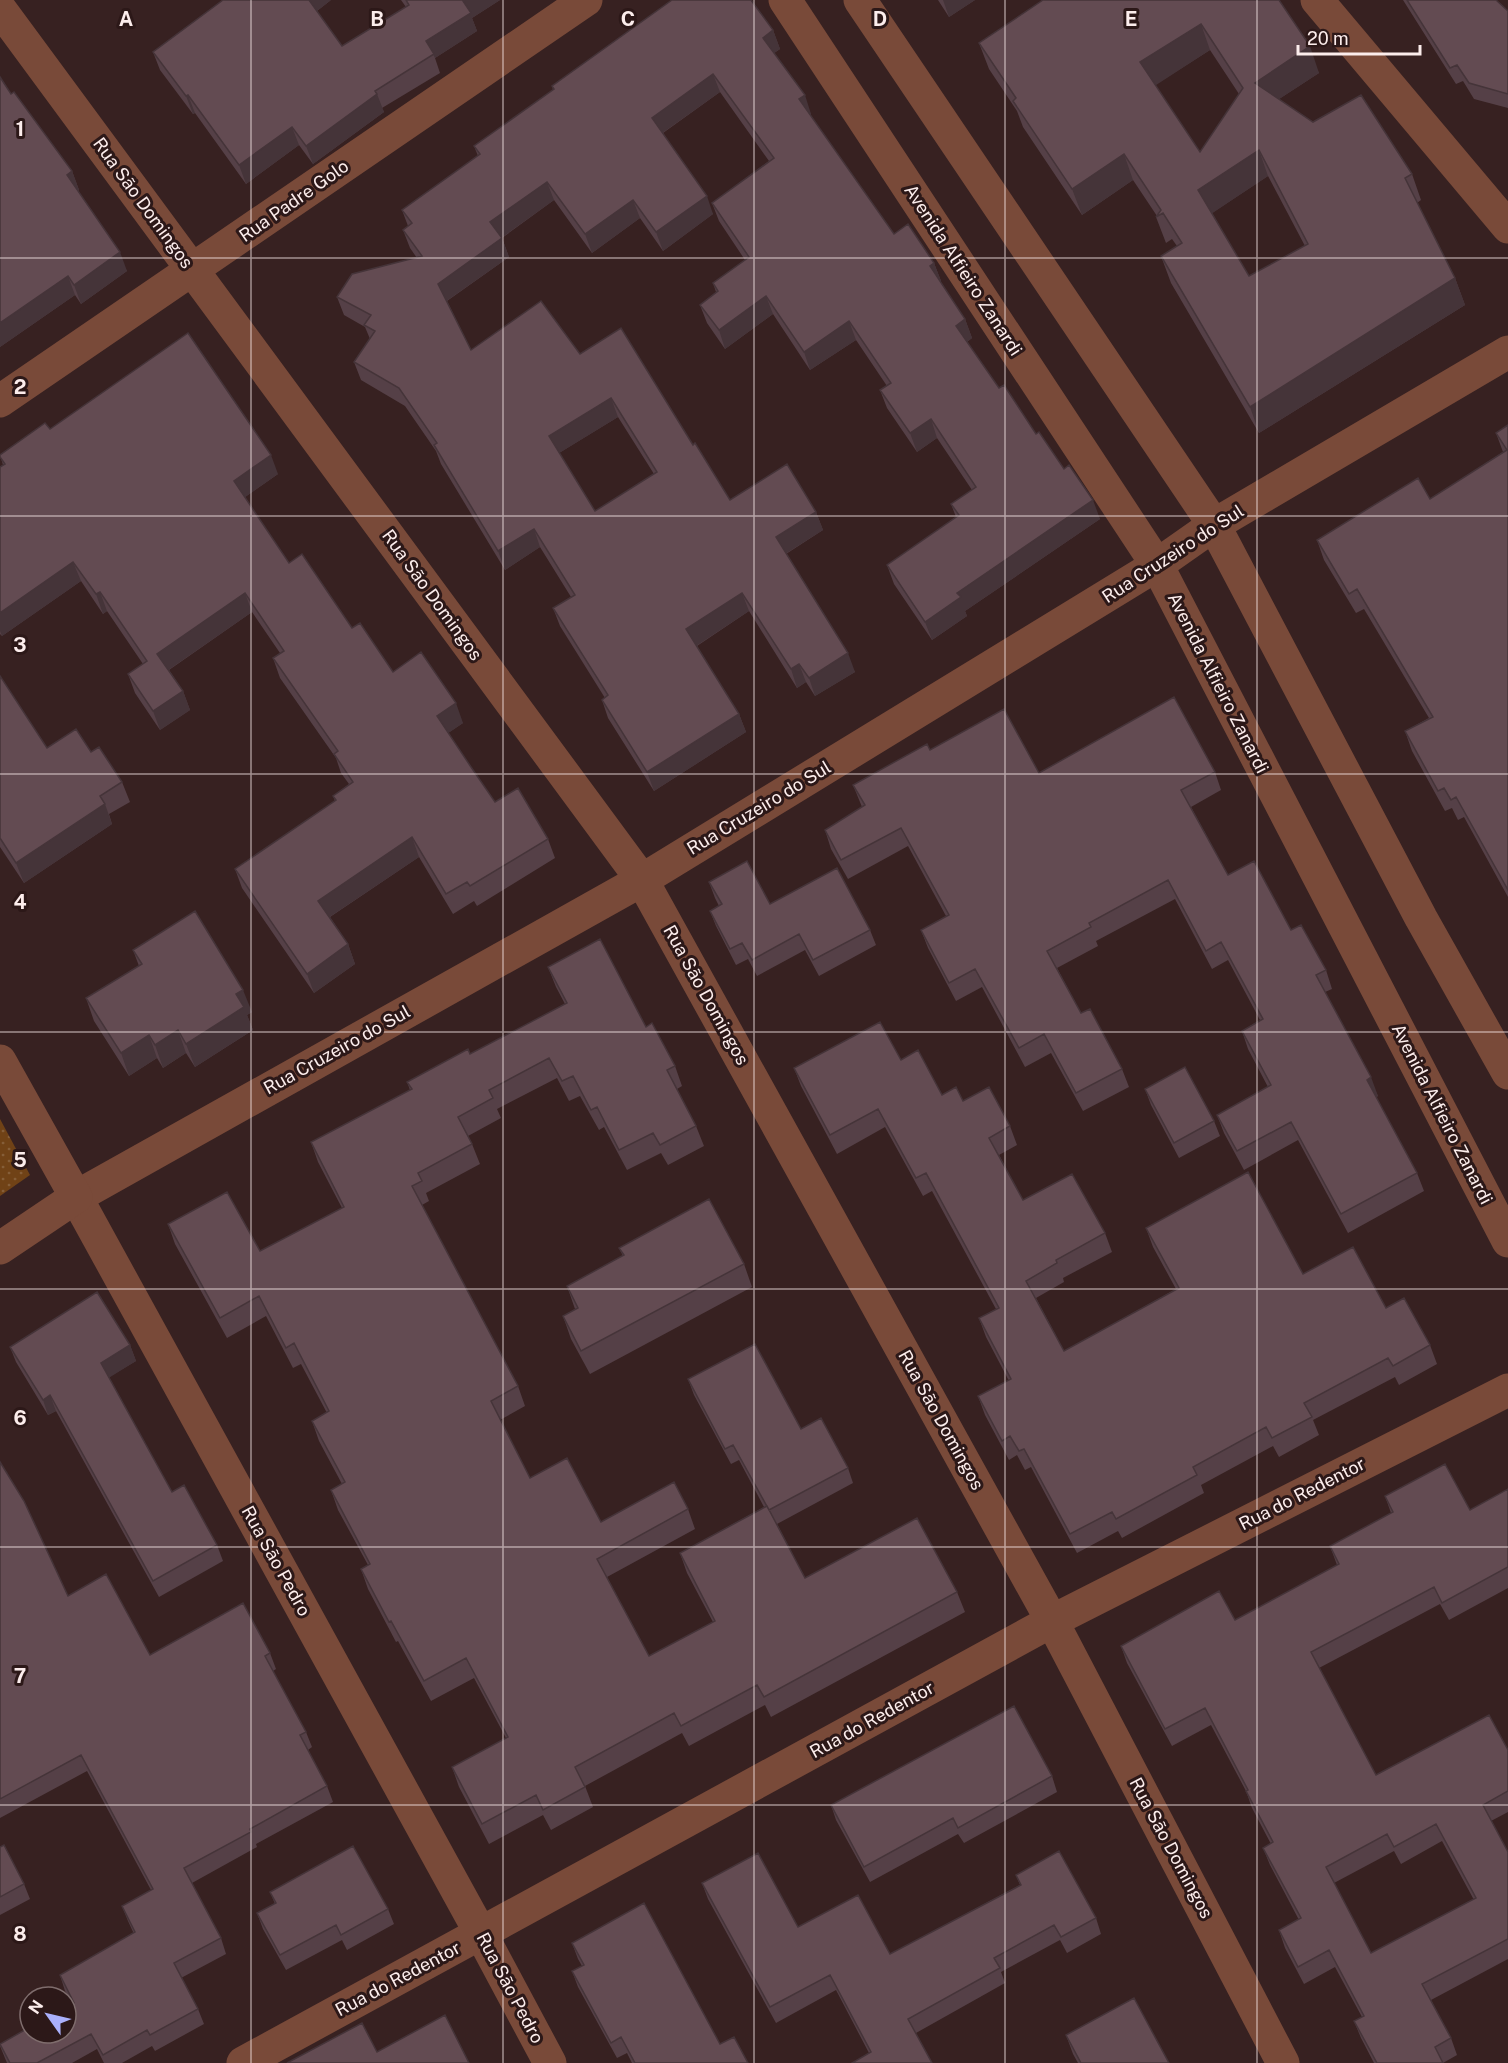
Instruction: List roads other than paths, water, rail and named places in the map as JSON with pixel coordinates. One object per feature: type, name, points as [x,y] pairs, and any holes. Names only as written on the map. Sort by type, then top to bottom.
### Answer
[{"type":"street","name":"Rua Padre Golo","points":[[0,401],[586,0]]},
{"type":"street","name":"Avenida Alfieiro Zanardi","points":[[785,0],[1157,565],[1508,1241]]},
{"type":"street","points":[[860,0],[1214,525],[1421,918],[1508,1073]]},
{"type":"street","points":[[1317,0],[1508,227]]},
{"type":"street","name":"Rua São Domingos","points":[[0,9],[642,880],[1052,1621],[1283,2063]]},
{"type":"street","name":"Rua Cruzeiro do Sul","points":[[0,1248],[76,1197],[642,880],[1157,565],[1214,525],[1508,352]]},
{"type":"street","name":"Rua São Pedro","points":[[0,1061],[550,2063]]},
{"type":"street","name":"Rua do Redentor","points":[[243,2063],[1052,1621],[1508,1390]]}]
